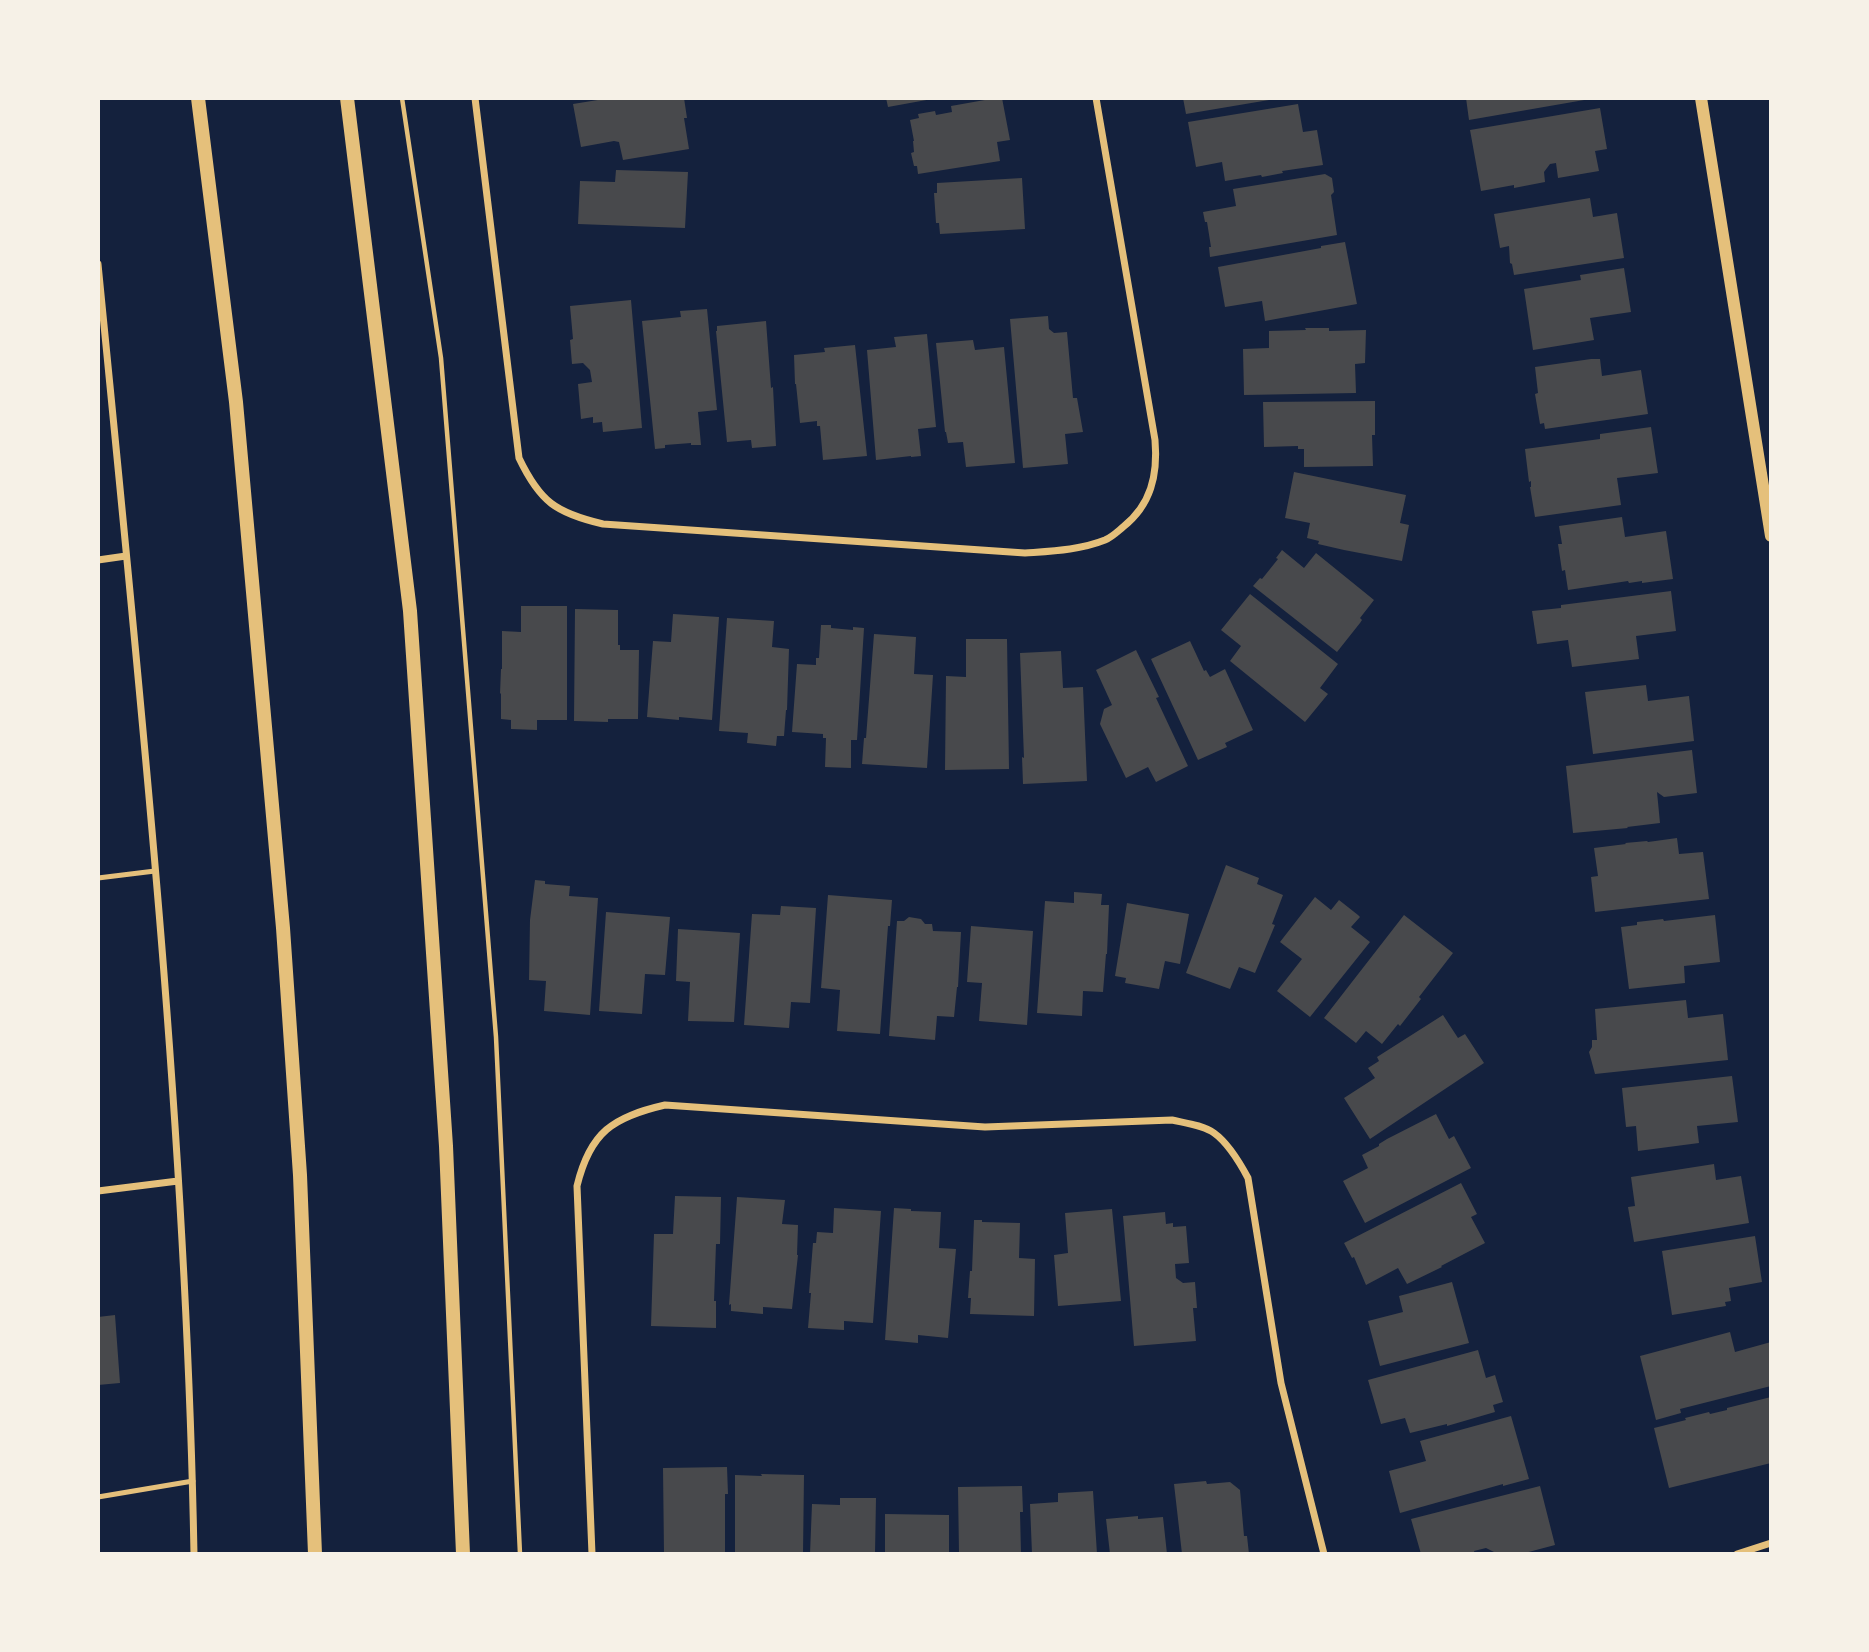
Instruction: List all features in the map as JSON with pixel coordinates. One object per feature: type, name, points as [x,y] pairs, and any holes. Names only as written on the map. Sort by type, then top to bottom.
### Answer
[{"type":"main road","points":[[198,98],[236,402],[283,928],[300,1175],[315,1554]]},
{"type":"main road","points":[[347,98],[410,611],[446,1146],[463,1554]]},
{"type":"street","points":[[475,98],[519,457],[533,486],[557,509],[577,518],[603,524],[1025,553],[1075,549],[1107,539],[1144,505],[1154,476],[1155,440],[1097,98]]},
{"type":"street","points":[[1701,98],[1771,536]]},
{"type":"street","points":[[98,264],[155,872],[178,1181],[193,1481],[194,1554]]},
{"type":"street","points":[[98,560],[127,556]]},
{"type":"street","points":[[592,1554],[578,1186],[583,1163],[607,1127],[641,1110],[665,1105],[985,1127],[1083,1125],[1153,1119],[1194,1124],[1214,1133],[1240,1162],[1248,1178],[1281,1383],[1324,1554]]},
{"type":"street","points":[[98,1191],[178,1181]]},
{"type":"street","points":[[1737,1554],[1771,1543]]},
{"type":"lane","points":[[98,878],[155,872]]},
{"type":"lane","points":[[98,1497],[193,1481]]},
{"type":"path","points":[[402,98],[444,386],[496,1037],[520,1554]]},
{"type":"building","points":[[610,98],[684,98],[689,149],[623,160],[619,142],[581,147],[573,104]]},
{"type":"building","points":[[886,98],[931,98],[932,99],[888,107]]},
{"type":"building","points":[[1002,98],[1010,140],[997,142],[1000,161],[918,174],[911,153],[914,152],[914,141],[910,120],[919,118],[918,114],[952,112],[951,106]]},
{"type":"building","points":[[1183,98],[1275,98],[1275,99],[1186,114]]},
{"type":"building","points":[[1466,98],[1589,98],[1590,99],[1469,120]]},
{"type":"building","points":[[1298,104],[1303,132],[1317,130],[1323,165],[1225,181],[1222,162],[1196,167],[1188,122]]},
{"type":"building","points":[[1600,108],[1607,149],[1595,151],[1599,171],[1558,178],[1556,163],[1550,164],[1544,172],[1545,182],[1481,191],[1470,130]]},
{"type":"building","points":[[616,170],[688,172],[685,228],[578,224],[580,181],[615,182]]},
{"type":"building","points":[[1325,174],[1332,178],[1334,192],[1331,195],[1337,235],[1210,257],[1211,247],[1203,212],[1236,206],[1233,189]]},
{"type":"building","points":[[1022,178],[1025,229],[940,234],[939,223],[936,223],[934,193],[937,193],[937,183]]},
{"type":"building","points":[[1590,198],[1593,217],[1617,213],[1624,258],[1514,275],[1509,246],[1500,248],[1494,214]]},
{"type":"building","points":[[1345,242],[1357,304],[1265,321],[1262,301],[1225,307],[1218,267]]},
{"type":"building","points":[[1624,268],[1631,312],[1590,318],[1594,340],[1533,350],[1524,289],[1581,280],[1580,275]]},
{"type":"building","points":[[631,300],[642,428],[603,432],[602,422],[593,423],[593,417],[581,419],[578,384],[592,382],[590,370],[583,363],[572,364],[570,306]]},
{"type":"building","points":[[707,309],[717,410],[698,412],[701,445],[665,445],[665,448],[655,449],[642,321],[681,317],[680,311]]},
{"type":"building","points":[[1048,316],[1049,329],[1054,333],[1067,332],[1073,398],[1077,398],[1083,432],[1065,434],[1068,464],[1023,468],[1010,319]]},
{"type":"building","points":[[766,321],[776,446],[752,448],[751,440],[727,442],[716,331],[717,326]]},
{"type":"building","points":[[1305,328],[1329,328],[1329,331],[1366,330],[1365,363],[1355,364],[1356,393],[1244,395],[1243,349],[1269,348],[1269,331],[1306,330]]},
{"type":"building","points":[[927,334],[936,427],[918,429],[921,456],[876,460],[867,350],[896,347],[894,337]]},
{"type":"building","points":[[973,340],[975,350],[1004,347],[1015,463],[966,467],[963,442],[948,443],[936,343]]},
{"type":"building","points":[[855,345],[867,456],[823,460],[820,426],[817,426],[817,421],[800,423],[794,355]]},
{"type":"building","points":[[1600,359],[1602,376],[1641,370],[1648,414],[1545,429],[1544,423],[1540,424],[1535,394],[1538,393],[1535,367]]},
{"type":"building","points":[[1375,401],[1373,466],[1304,467],[1304,449],[1298,449],[1298,446],[1264,447],[1263,402]]},
{"type":"building","points":[[1651,427],[1658,473],[1617,478],[1621,505],[1535,517],[1525,449],[1600,439],[1600,434]]},
{"type":"building","points":[[1294,472],[1406,495],[1400,523],[1409,525],[1402,561],[1318,544],[1319,541],[1307,538],[1310,523],[1285,518]]},
{"type":"building","points":[[1622,517],[1625,537],[1666,531],[1673,579],[1642,583],[1628,581],[1568,590],[1558,544],[1562,544],[1559,526]]},
{"type":"building","points":[[1282,550],[1304,568],[1316,553],[1374,600],[1337,652],[1253,586],[1262,579]]},
{"type":"building","points":[[1671,591],[1676,631],[1636,636],[1639,659],[1572,667],[1568,640],[1537,644],[1532,611]]},
{"type":"building","points":[[1250,594],[1338,664],[1320,688],[1328,694],[1305,722],[1230,661],[1241,646],[1221,630]]},
{"type":"building","points":[[521,606],[567,606],[567,720],[537,720],[537,730],[511,729],[511,720],[501,719],[502,631],[521,632]]},
{"type":"building","points":[[575,609],[618,610],[620,650],[639,650],[638,719],[574,721]]},
{"type":"building","points":[[673,614],[719,617],[712,720],[647,717],[653,641],[671,642]]},
{"type":"building","points":[[727,618],[774,621],[772,647],[789,649],[784,736],[777,736],[776,746],[747,743],[748,733],[719,731]]},
{"type":"building","points":[[821,625],[853,630],[853,627],[864,628],[857,740],[851,740],[851,768],[825,767],[826,738],[823,738],[823,734],[792,732],[797,664],[816,665],[816,658],[819,658]]},
{"type":"building","points":[[874,634],[916,637],[914,674],[933,675],[927,768],[862,764]]},
{"type":"building","points":[[966,639],[1007,639],[1009,769],[945,770],[946,676],[966,677]]},
{"type":"building","points":[[1190,641],[1204,671],[1206,670],[1210,677],[1225,669],[1253,730],[1225,743],[1227,747],[1198,760],[1151,659]]},
{"type":"building","points":[[1136,650],[1188,766],[1156,782],[1148,767],[1126,778],[1100,724],[1104,709],[1112,705],[1096,670]]},
{"type":"building","points":[[1061,651],[1063,688],[1083,687],[1087,781],[1023,784],[1020,653]]},
{"type":"building","points":[[1646,685],[1648,701],[1689,696],[1694,741],[1593,754],[1585,692]]},
{"type":"building","points":[[1692,750],[1697,793],[1664,797],[1657,792],[1660,823],[1573,833],[1566,766]]},
{"type":"building","points":[[1677,838],[1679,854],[1703,852],[1709,899],[1595,912],[1591,877],[1598,876],[1594,848]]},
{"type":"building","points":[[1226,865],[1259,878],[1257,884],[1283,895],[1272,924],[1275,925],[1255,973],[1239,967],[1230,989],[1186,973]]},
{"type":"building","points":[[535,880],[545,881],[545,884],[570,886],[569,896],[598,898],[590,1015],[544,1011],[546,981],[529,980],[530,920]]},
{"type":"building","points":[[1074,892],[1102,894],[1101,905],[1109,905],[1103,992],[1083,991],[1082,1016],[1037,1013],[1045,901],[1074,903]]},
{"type":"building","points":[[828,895],[892,900],[880,1034],[837,1031],[840,990],[821,988]]},
{"type":"building","points":[[1315,897],[1331,910],[1339,900],[1358,915],[1360,917],[1351,927],[1370,942],[1310,1017],[1277,991],[1302,959],[1280,942]]},
{"type":"building","points":[[1127,903],[1189,914],[1180,964],[1165,961],[1159,989],[1125,983],[1126,978],[1115,976]]},
{"type":"building","points":[[781,906],[816,908],[810,1003],[791,1002],[789,1028],[744,1025],[752,914],[780,915]]},
{"type":"building","points":[[606,912],[670,917],[665,975],[645,974],[642,1014],[599,1011]]},
{"type":"building","points":[[1404,915],[1453,953],[1400,1026],[1398,1024],[1382,1044],[1366,1031],[1356,1043],[1324,1018]]},
{"type":"building","points":[[1715,915],[1720,962],[1684,966],[1685,983],[1629,989],[1621,927],[1637,925],[1637,922]]},
{"type":"building","points":[[909,917],[932,924],[933,931],[961,932],[954,1017],[937,1016],[935,1040],[889,1036],[897,921],[904,921]]},
{"type":"building","points":[[971,926],[1033,931],[1027,1025],[979,1021],[982,983],[967,982]]},
{"type":"building","points":[[678,929],[740,933],[734,1022],[688,1021],[690,982],[676,981]]},
{"type":"building","points":[[1686,1000],[1688,1018],[1723,1014],[1728,1060],[1595,1074],[1589,1052],[1592,1040],[1597,1040],[1595,1009]]},
{"type":"building","points":[[1443,1015],[1458,1038],[1465,1034],[1484,1063],[1370,1139],[1344,1098],[1375,1078],[1368,1068],[1379,1061],[1377,1057]]},
{"type":"building","points":[[1732,1076],[1738,1122],[1697,1126],[1699,1143],[1638,1151],[1636,1126],[1626,1127],[1622,1088]]},
{"type":"building","points":[[1436,1114],[1449,1139],[1454,1136],[1471,1168],[1365,1223],[1343,1181],[1368,1168],[1362,1155]]},
{"type":"building","points":[[1714,1164],[1716,1180],[1741,1176],[1749,1223],[1634,1242],[1628,1207],[1635,1206],[1631,1177]]},
{"type":"building","points":[[1461,1183],[1477,1214],[1471,1217],[1485,1243],[1407,1284],[1398,1268],[1366,1285],[1354,1257],[1352,1258],[1344,1243]]},
{"type":"building","points":[[675,1196],[721,1197],[720,1244],[716,1244],[716,1328],[651,1326],[654,1234],[673,1234]]},
{"type":"building","points":[[737,1197],[785,1200],[782,1224],[798,1225],[798,1255],[792,1309],[763,1307],[763,1314],[731,1311],[731,1304],[729,1305]]},
{"type":"building","points":[[834,1208],[881,1211],[873,1323],[844,1321],[844,1330],[808,1328],[813,1243],[816,1243],[817,1232],[833,1233]]},
{"type":"building","points":[[894,1208],[941,1212],[939,1248],[956,1249],[948,1338],[918,1335],[918,1343],[885,1340]]},
{"type":"building","points":[[1112,1209],[1121,1301],[1058,1306],[1054,1255],[1068,1253],[1065,1213]]},
{"type":"building","points":[[1165,1212],[1166,1224],[1173,1223],[1173,1227],[1186,1226],[1189,1263],[1175,1264],[1176,1278],[1183,1283],[1195,1282],[1197,1308],[1193,1308],[1196,1341],[1134,1346],[1123,1216]]},
{"type":"building","points":[[974,1220],[1020,1223],[1019,1258],[1035,1259],[1034,1316],[970,1314],[971,1298],[968,1298]]},
{"type":"building","points":[[1755,1236],[1762,1282],[1729,1288],[1731,1301],[1725,1302],[1726,1306],[1672,1315],[1662,1251]]},
{"type":"building","points":[[1452,1282],[1469,1343],[1380,1366],[1368,1321],[1403,1312],[1399,1296]]},
{"type":"building","points":[[115,1315],[120,1383],[98,1385],[98,1317]]},
{"type":"building","points":[[1730,1332],[1735,1352],[1771,1342],[1771,1386],[1680,1409],[1681,1413],[1656,1420],[1640,1356]]},
{"type":"building","points":[[1478,1350],[1486,1378],[1495,1375],[1503,1402],[1493,1405],[1495,1412],[1410,1433],[1405,1418],[1381,1424],[1368,1380]]},
{"type":"building","points":[[1771,1397],[1771,1463],[1669,1488],[1654,1428]]},
{"type":"building","points":[[1511,1416],[1529,1479],[1400,1513],[1389,1471],[1426,1461],[1420,1441]]},
{"type":"building","points":[[727,1467],[725,1554],[664,1554],[663,1468]]},
{"type":"building","points":[[761,1474],[804,1475],[803,1554],[735,1554],[735,1475],[762,1476]]},
{"type":"building","points":[[1206,1481],[1207,1484],[1230,1482],[1240,1490],[1244,1536],[1247,1536],[1249,1554],[1182,1554],[1174,1484]]},
{"type":"building","points":[[1022,1486],[1021,1554],[959,1554],[958,1487]]},
{"type":"building","points":[[1540,1486],[1555,1545],[1521,1554],[1495,1554],[1486,1548],[1474,1551],[1475,1554],[1421,1554],[1411,1519]]},
{"type":"building","points":[[1093,1491],[1097,1554],[1032,1554],[1030,1504],[1058,1502],[1058,1493]]},
{"type":"building","points":[[840,1498],[876,1498],[875,1554],[810,1554],[812,1504],[840,1505]]},
{"type":"building","points":[[885,1514],[949,1515],[949,1554],[885,1554]]},
{"type":"building","points":[[1138,1516],[1138,1519],[1163,1517],[1167,1554],[1110,1554],[1106,1519]]}]
